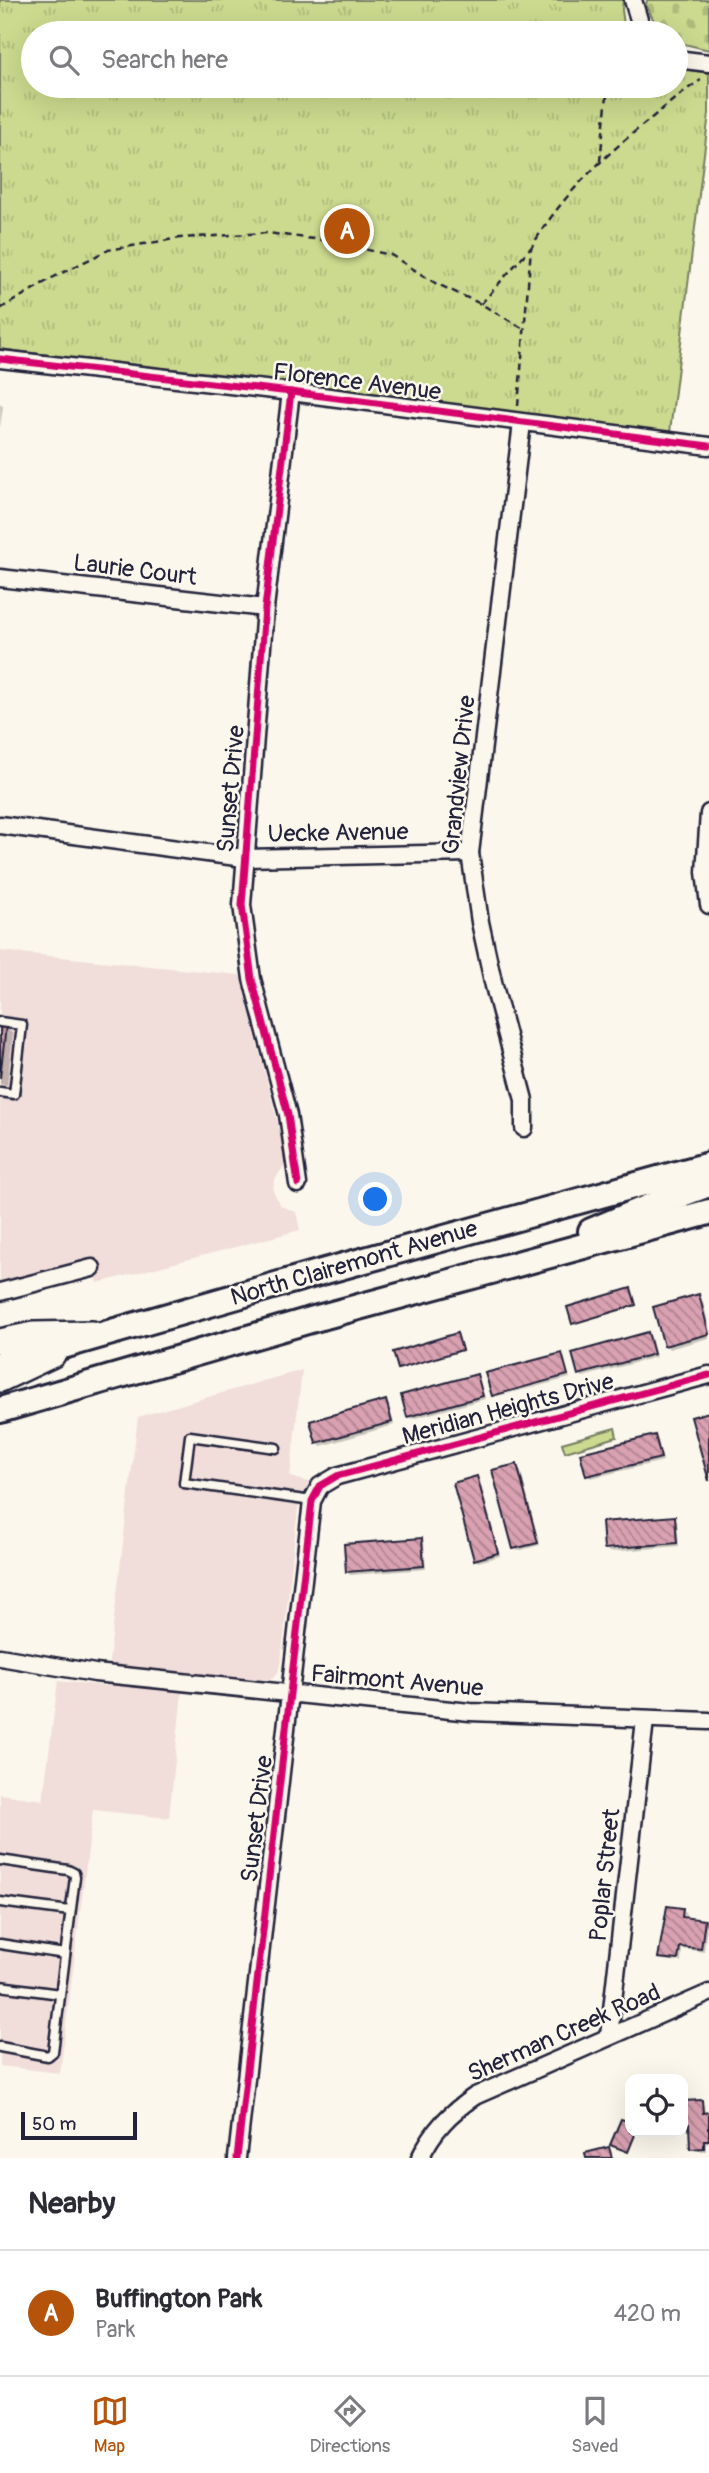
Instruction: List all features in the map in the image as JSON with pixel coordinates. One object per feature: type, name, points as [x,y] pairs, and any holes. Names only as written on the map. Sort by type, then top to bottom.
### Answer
[{"type":"main road","name":"North Clairemont Avenue","points":[[0,1364],[709,1165]]},
{"type":"main road","points":[[534,1258],[616,1220],[709,1184]]},
{"type":"main road","name":"North Clairemont Avenue","points":[[0,1410],[534,1258],[709,1212]]},
{"type":"main road","points":[[0,1341],[33,1334],[109,1333]]},
{"type":"main road","points":[[0,1380],[14,1376],[81,1341]]},
{"type":"street","points":[[633,0],[639,21]]},
{"type":"street","points":[[688,60],[709,63]]},
{"type":"street","name":"Florence Avenue","points":[[0,359],[291,392],[709,446]]},
{"type":"street","name":"Sunset Drive","points":[[291,392],[265,608],[242,905],[252,979],[288,1115],[298,1184]]},
{"type":"street","name":"Grandview Drive","points":[[519,422],[470,853],[480,922],[524,1100],[524,1128]]},
{"type":"street","name":"Laurie Court","points":[[0,578],[265,608]]},
{"type":"street","points":[[709,813],[705,872],[709,905]]},
{"type":"street","name":"Uecke Avenue","points":[[0,825],[244,858],[470,853]]},
{"type":"street","points":[[0,1292],[92,1268]]},
{"type":"street","name":"Meridian Heights Drive","points":[[316,1493],[337,1476],[709,1375]]},
{"type":"street","name":"Sunset Drive","points":[[237,2158],[290,1694],[316,1493]]},
{"type":"street","name":"Fairmont Avenue","points":[[0,1657],[95,1673],[470,1712],[709,1721]]},
{"type":"street","name":"Poplar Street","points":[[609,2036],[645,1720]]},
{"type":"street","name":"Sherman Creek Road","points":[[420,2158],[441,2122],[475,2096],[709,1993]]},
{"type":"lane","points":[[0,1022],[22,1025],[14,1094],[0,1092]]},
{"type":"lane","points":[[276,1448],[190,1436],[184,1483],[316,1493]]},
{"type":"lane","points":[[0,1860],[74,1873],[53,2052],[51,2055],[0,2047]]},
{"type":"lane","points":[[0,1902],[70,1912]]},
{"type":"lane","points":[[0,1944],[65,1954]]},
{"type":"lane","points":[[0,1986],[60,1994]]},
{"type":"path","points":[[688,90],[701,80]]},
{"type":"path","points":[[600,161],[607,98]]},
{"type":"path","points":[[481,304],[531,248],[548,220],[600,161],[679,98]]},
{"type":"path","points":[[0,309],[52,278],[108,250],[180,238],[267,233],[322,240],[391,255],[435,283],[481,304],[524,329]]},
{"type":"path","points":[[519,422],[531,248]]},
{"type":"shaded area","points":[[0,951],[240,975],[286,1156],[285,1164],[274,1181],[273,1191],[281,1206],[296,1212],[300,1230],[98,1283],[91,1257],[0,1282]]},
{"type":"shaded area","points":[[302,1370],[290,1477],[309,1482],[298,1508],[278,1672],[274,1678],[263,1680],[184,1673],[169,1818],[93,1810],[60,2073],[0,2066],[0,1794],[43,1800],[58,1681],[106,1686],[138,1417]]},
{"type":"green space","points":[[0,0],[623,0],[623,21],[21,21],[21,98],[688,98],[688,70],[709,73],[709,113],[670,432],[0,349]]},
{"type":"green space","points":[[647,0],[709,0],[709,50],[688,45],[688,21],[654,21],[646,5]]},
{"type":"green space","points":[[615,1428],[617,1437],[565,1452],[562,1443]]},
{"type":"building","points":[[0,1025],[6,1026],[0,1078]]},
{"type":"building","points":[[631,1288],[636,1305],[572,1324],[567,1307]]},
{"type":"building","points":[[699,1294],[709,1334],[664,1346],[653,1307]]},
{"type":"building","points":[[648,1332],[654,1354],[578,1375],[572,1353]]},
{"type":"building","points":[[457,1333],[462,1350],[398,1369],[393,1352]]},
{"type":"building","points":[[562,1353],[568,1375],[492,1396],[485,1373]]},
{"type":"building","points":[[477,1374],[483,1396],[407,1417],[401,1395]]},
{"type":"building","points":[[386,1400],[392,1422],[316,1443],[310,1421]]},
{"type":"building","points":[[709,1412],[709,1481],[691,1417]]},
{"type":"building","points":[[655,1435],[661,1458],[586,1476],[580,1453]]},
{"type":"building","points":[[517,1464],[538,1543],[513,1549],[492,1470]]},
{"type":"building","points":[[477,1476],[498,1553],[474,1560],[453,1483]]},
{"type":"building","points":[[675,1516],[677,1543],[604,1549],[602,1522]]},
{"type":"building","points":[[422,1538],[424,1566],[346,1572],[344,1544]]},
{"type":"building","points":[[667,1906],[683,1908],[682,1917],[705,1920],[701,1949],[680,1947],[678,1960],[658,1958]]},
{"type":"building","points":[[702,2100],[703,2113],[709,2112],[709,2140],[704,2140],[704,2148],[690,2149],[688,2101]]},
{"type":"building","points":[[621,2119],[625,2120],[625,2137],[634,2137],[628,2152],[610,2145]]},
{"type":"building","points":[[609,2147],[612,2158],[586,2158],[585,2153]]},
{"type":"cycle path","points":[[0,359],[291,392],[709,446]]},
{"type":"cycle path","points":[[291,392],[265,608],[242,905],[252,979],[288,1115],[298,1184]]},
{"type":"cycle path","points":[[237,2158],[312,1501],[320,1486],[337,1476],[709,1375]]},
{"type":"place","name":"Buffington Park","points":[[347,231]]}]
